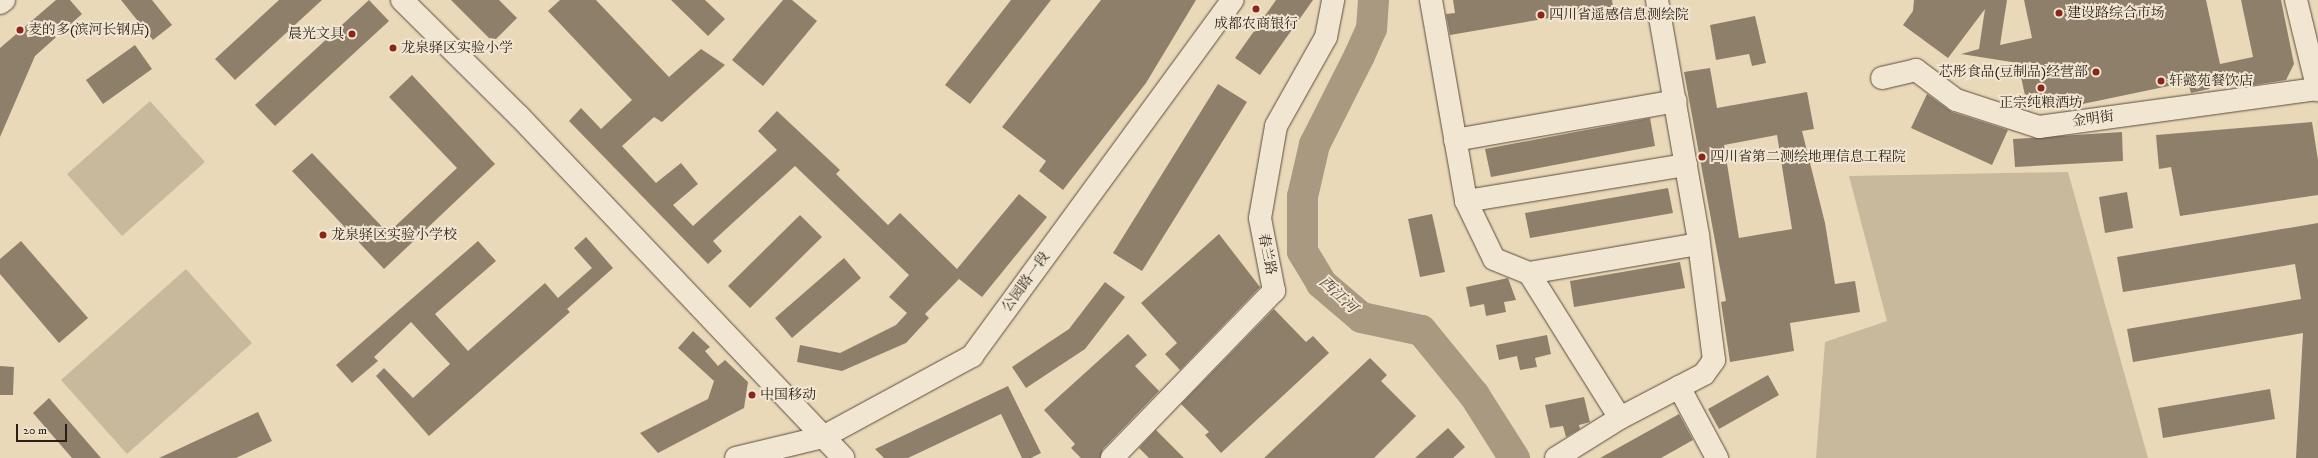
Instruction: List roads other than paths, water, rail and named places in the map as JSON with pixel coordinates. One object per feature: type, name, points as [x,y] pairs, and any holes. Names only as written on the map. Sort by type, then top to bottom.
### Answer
[{"type":"street","points":[[0,3],[4,0]]},
{"type":"street","points":[[402,0],[519,116],[843,458]]},
{"type":"street","name":"公园路一段","points":[[736,458],[823,437],[972,356],[1232,0]]},
{"type":"street","name":"春兰路","points":[[1112,458],[1274,291],[1260,218],[1276,126],[1326,37],[1332,0]]},
{"type":"street","points":[[1432,0],[1466,201],[1494,258],[1529,273],[1699,244]]},
{"type":"street","points":[[1556,458],[1620,418],[1704,374],[1714,360],[1699,244],[1676,100],[1657,0]]},
{"type":"street","points":[[2296,0],[2318,89]]},
{"type":"street","name":"金明街","points":[[1882,78],[1916,70],[1956,100],[2039,126],[2318,89]]},
{"type":"street","points":[[1455,140],[1676,100]]},
{"type":"street","points":[[1466,201],[1686,165]]},
{"type":"street","points":[[1529,273],[1620,418]]},
{"type":"street","points":[[1679,387],[1712,456]]},
{"type":"waterway","name":"西江河","points":[[1373,0],[1371,28],[1314,144],[1302,196],[1302,251],[1321,283],[1361,317],[1421,330],[1474,395],[1514,458]]},
{"type":"place","name":"成都农商银行","points":[[1256,9]]},
{"type":"place","name":"建设路综合市场","points":[[2059,13]]},
{"type":"place","name":"四川省遥感信息测绘院","points":[[1541,15]]},
{"type":"place","name":"麦的多(滨河长钢店)","points":[[20,30]]},
{"type":"place","name":"晨光文具","points":[[352,34]]},
{"type":"place","name":"龙泉驿区实验小学","points":[[393,48]]},
{"type":"place","name":"芯彤食品(豆制品)经营部","points":[[2096,72]]},
{"type":"place","name":"轩懿苑餐饮店","points":[[2161,81]]},
{"type":"place","name":"正宗纯粮酒坊","points":[[2041,88]]},
{"type":"place","name":"四川省第二测绘地理信息工程院","points":[[1702,157]]},
{"type":"place","name":"龙泉驿区实验小学校","points":[[323,235]]},
{"type":"place","name":"中国移动","points":[[752,395]]}]
